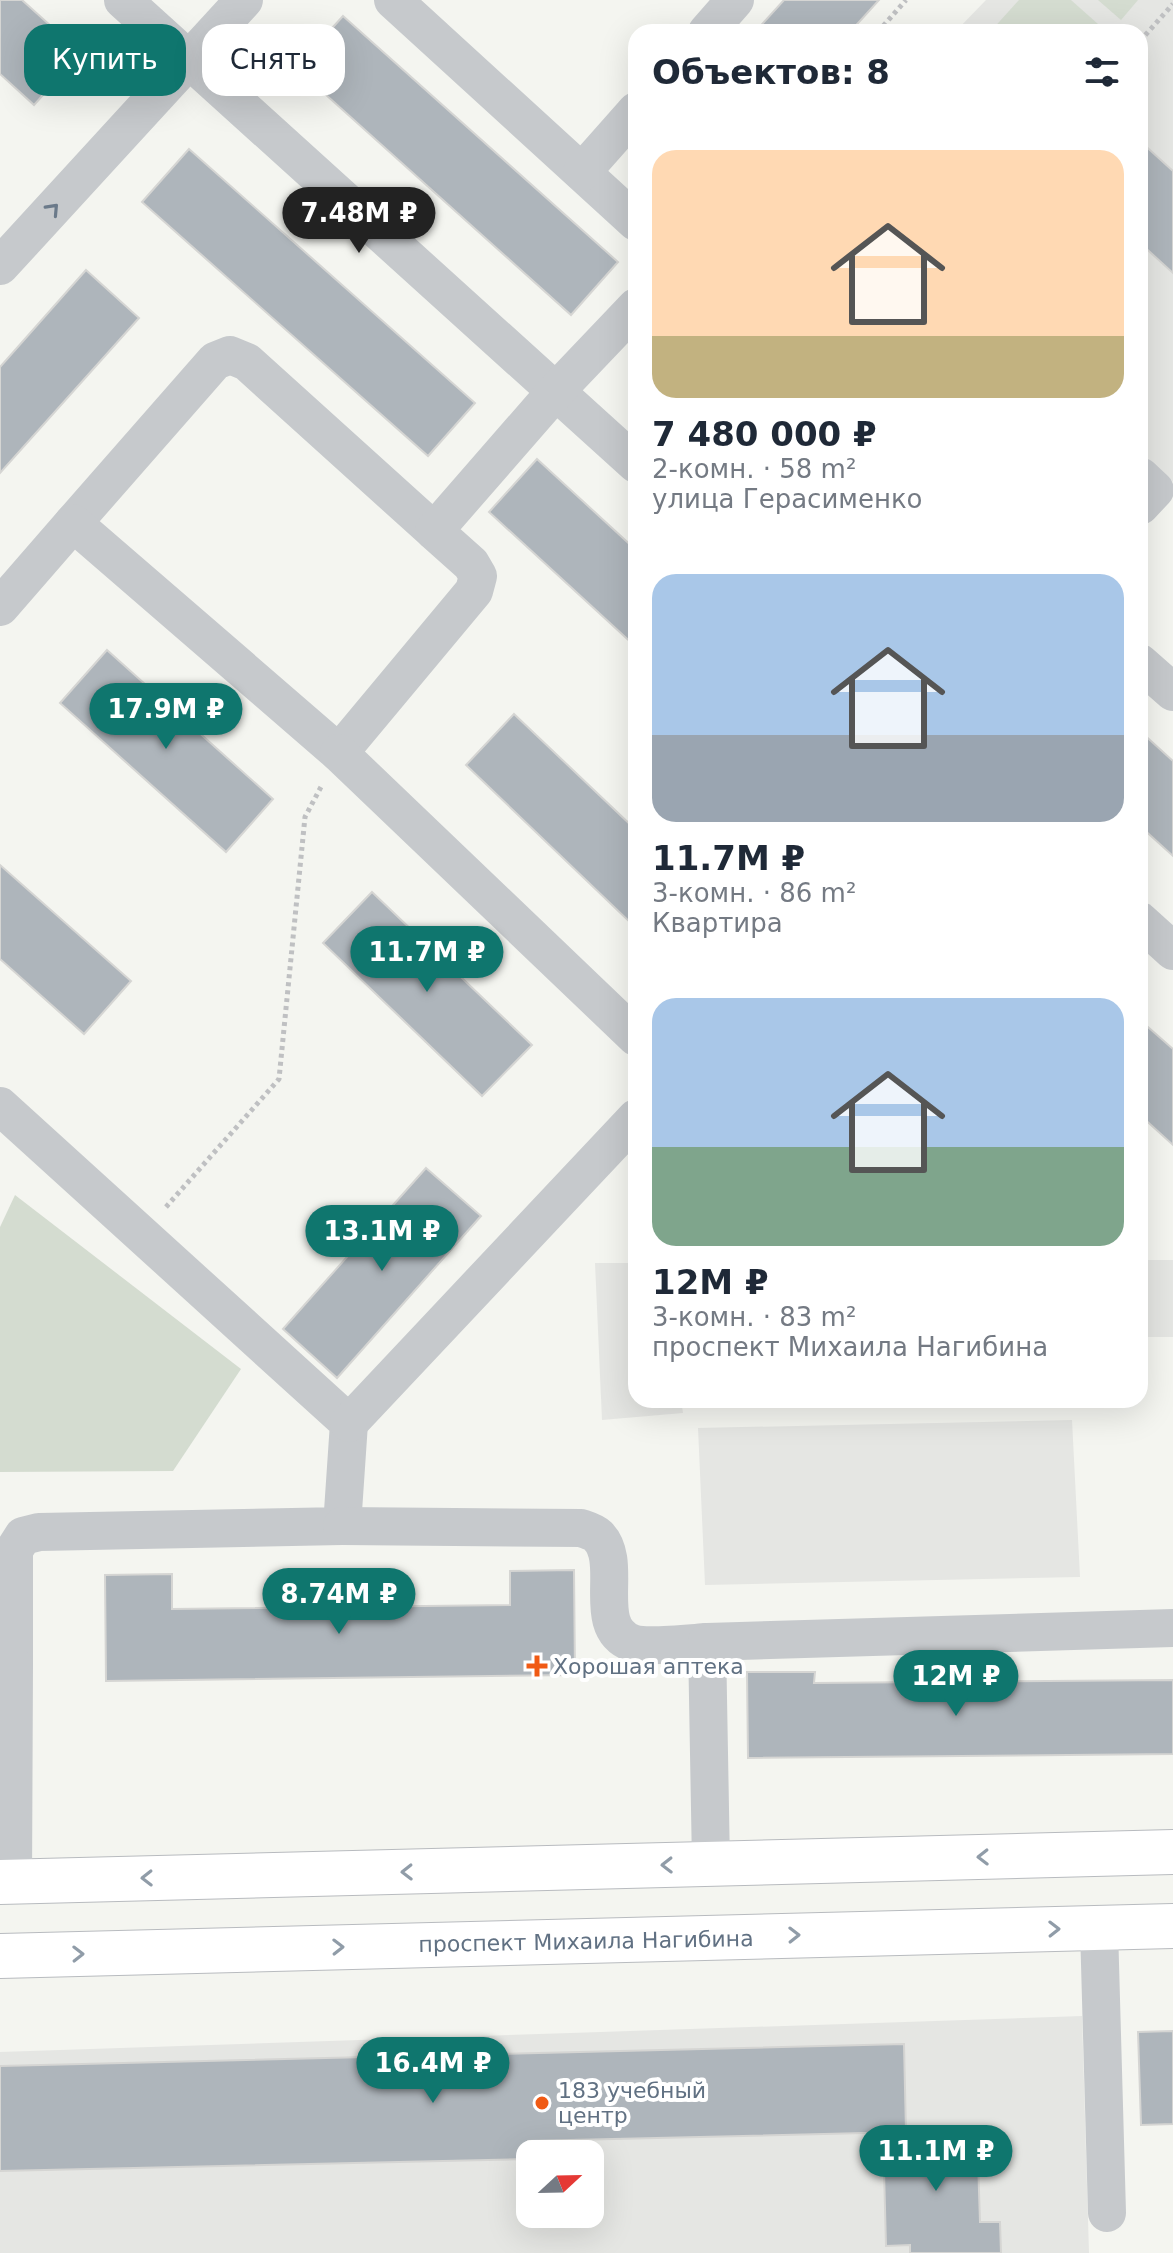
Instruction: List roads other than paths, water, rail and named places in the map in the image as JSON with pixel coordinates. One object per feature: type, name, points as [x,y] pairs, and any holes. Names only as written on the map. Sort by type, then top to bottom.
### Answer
[{"type":"main road","points":[[6,1882],[1173,1852]]},
{"type":"main road","name":"проспект Михаила Нагибина","points":[[0,1956],[1173,1926]]},
{"type":"street","points":[[123,0],[628,457]]},
{"type":"street","points":[[0,266],[244,0]]},
{"type":"street","points":[[393,0],[628,215]]},
{"type":"street","points":[[714,24],[735,0]]},
{"type":"street","points":[[582,172],[628,120]]},
{"type":"street","points":[[434,531],[556,391],[628,315]]},
{"type":"street","points":[[0,607],[215,361],[230,355],[247,362],[471,564],[478,576],[474,591],[339,753]]},
{"type":"street","points":[[73,523],[339,753],[628,1029]]},
{"type":"street","points":[[1148,670],[1173,692]]},
{"type":"street","points":[[1148,928],[1173,951]]},
{"type":"street","points":[[0,1106],[349,1423]]},
{"type":"street","points":[[342,1526],[349,1423],[628,1127]]},
{"type":"street","points":[[6,1882],[7,1666],[14,1550],[23,1536],[39,1532],[342,1526],[581,1528],[597,1534],[608,1550],[611,1619],[619,1636],[634,1644],[1173,1628]]},
{"type":"street","points":[[707,1642],[711,1864]]},
{"type":"street","points":[[1099,1928],[1107,2213]]},
{"type":"place","name":"Хорошая аптека","points":[[537,1666]]},
{"type":"place","name":"183 учебный центр","points":[[542,2103]]}]
